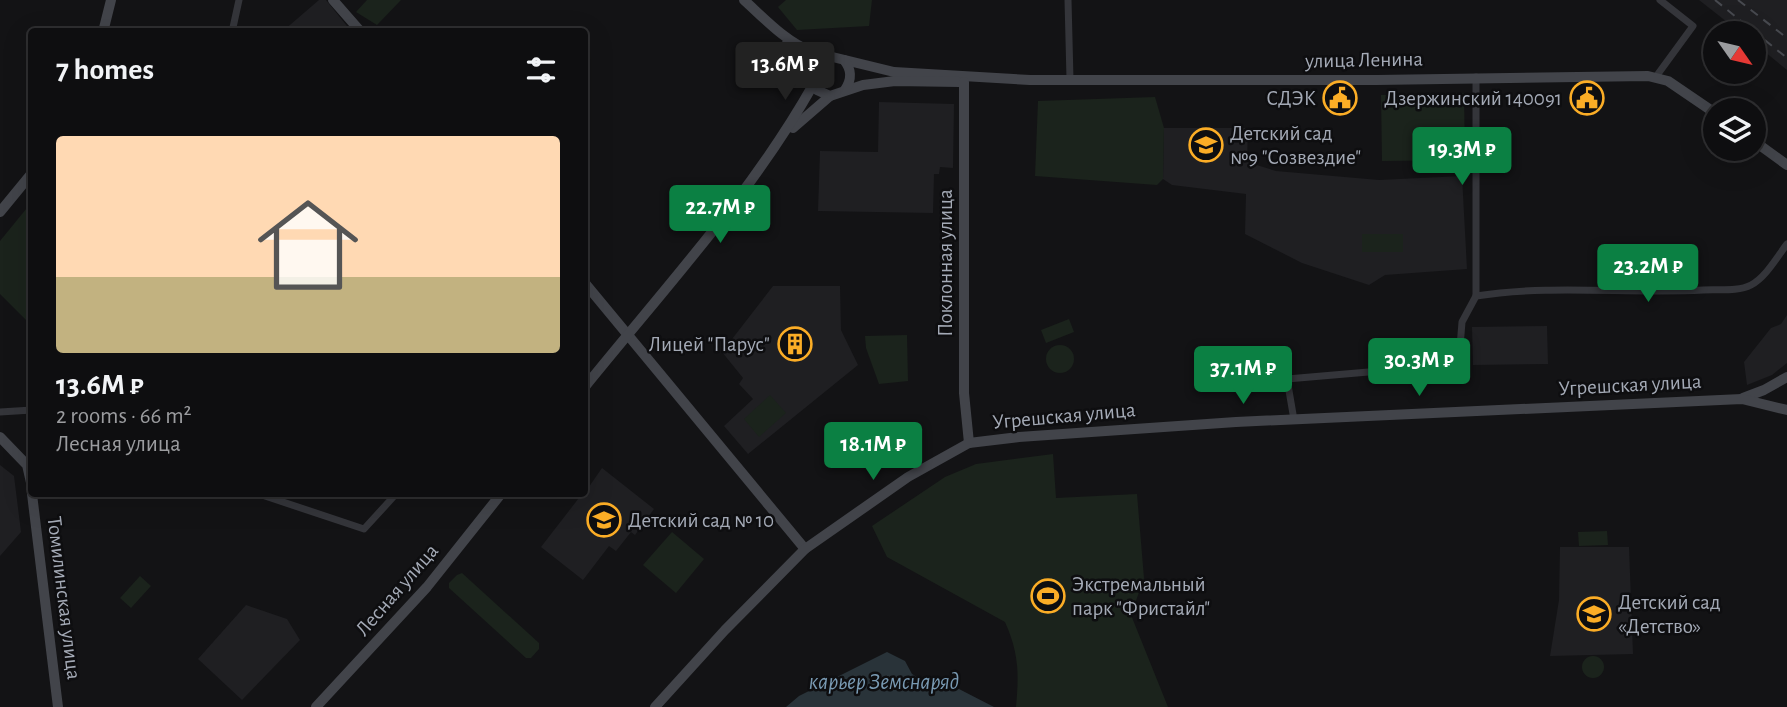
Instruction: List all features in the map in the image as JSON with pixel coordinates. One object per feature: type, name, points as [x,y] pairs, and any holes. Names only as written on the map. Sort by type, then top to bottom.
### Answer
[{"type":"street","points":[[104,28],[111,0]]},
{"type":"street","points":[[233,28],[239,0]]},
{"type":"street","points":[[333,0],[358,28]]},
{"type":"street","name":"улица Ленина","points":[[744,0],[781,35],[811,72]]},
{"type":"street","points":[[1068,0],[1070,79]]},
{"type":"street","points":[[1655,78],[1693,26],[1660,0]]},
{"type":"street","name":"улица Ленина","points":[[781,35],[813,52],[894,72],[1003,79]]},
{"type":"street","points":[[588,383],[785,134],[813,85],[811,72],[818,61],[838,58],[848,65],[851,76],[845,90]]},
{"type":"street","name":"улица Ленина","points":[[785,134],[830,96],[845,90],[894,81],[1648,76],[1676,86],[1703,105]]},
{"type":"street","points":[[1294,420],[1287,379],[1450,365],[1459,359],[1462,321],[1476,296],[1476,77]]},
{"type":"street","name":"Поклонная улица","points":[[964,82],[964,393],[969,443]]},
{"type":"street","points":[[813,85],[823,94],[830,96]]},
{"type":"street","points":[[1766,150],[1787,165]]},
{"type":"street","points":[[0,212],[28,178]]},
{"type":"street","points":[[1476,296],[1514,290],[1686,291],[1742,288],[1759,279],[1787,244]]},
{"type":"street","points":[[588,287],[805,549]]},
{"type":"street","name":"Угрешская улица","points":[[1742,399],[1785,378]]},
{"type":"street","name":"Угрешская улица","points":[[1785,378],[1777,391],[1779,403],[1785,408]]},
{"type":"street","name":"Угрешская улица","points":[[655,707],[725,629],[805,549],[908,477],[969,443],[1019,437],[1294,420],[1742,399],[1785,408]]},
{"type":"street","points":[[0,412],[28,410]]},
{"type":"street","points":[[0,437],[27,464],[28,469]]},
{"type":"street","name":"Томилинская улица","points":[[32,497],[58,707]]},
{"type":"street","points":[[268,497],[364,529],[393,497]]},
{"type":"street","name":"Лесная улица","points":[[316,707],[427,587],[499,497]]},
{"type":"shaded area","points":[[319,0],[326,0],[349,28],[286,28]]},
{"type":"shaded area","points":[[367,0],[401,0],[377,25],[356,12]]},
{"type":"shaded area","points":[[786,0],[872,0],[869,26],[797,30],[778,7]]},
{"type":"shaded area","points":[[1699,0],[1787,0],[1787,70],[1766,53],[1766,21],[1726,21]]},
{"type":"shaded area","points":[[1464,93],[1465,160],[1382,161],[1381,95]]},
{"type":"shaded area","points":[[1155,97],[1164,128],[1163,179],[1157,185],[1035,176],[1038,101]]},
{"type":"shaded area","points":[[879,102],[954,104],[953,168],[940,167],[939,174],[934,174],[933,213],[818,211],[820,151],[878,152]]},
{"type":"shaded area","points":[[1164,128],[1248,128],[1247,162],[1276,171],[1379,180],[1462,176],[1467,269],[1385,275],[1369,285],[1302,263],[1245,234],[1246,194],[1172,185],[1163,179]]},
{"type":"shaded area","points":[[28,207],[28,320],[0,294],[0,241]]},
{"type":"shaded area","points":[[1362,234],[1403,234],[1403,252],[1362,252]]},
{"type":"shaded area","points":[[773,286],[840,286],[841,330],[858,365],[748,454],[724,426],[753,399],[739,384],[743,378],[722,352]]},
{"type":"shaded area","points":[[1787,315],[1787,363],[1772,375],[1747,385],[1744,362],[1771,328],[1781,324]]},
{"type":"shaded area","points":[[1069,319],[1074,332],[1046,343],[1041,330]]},
{"type":"shaded area","points":[[1547,326],[1548,364],[1473,365],[1472,327]]},
{"type":"shaded area","points":[[907,335],[908,381],[879,384],[866,348],[865,336]]},
{"type":"shaded area","points":[[1060,345],[1070,349],[1074,359],[1070,369],[1060,373],[1050,369],[1046,359],[1050,349]]},
{"type":"shaded area","points":[[770,395],[786,413],[759,437],[744,419]]},
{"type":"shaded area","name":"Экстремальный парк \"Фристайл\"","points":[[1053,454],[1056,498],[1137,494],[1144,578],[1131,615],[1168,707],[1016,707],[1017,664],[1005,622],[887,557],[872,526],[945,477],[976,464]]},
{"type":"shaded area","points":[[0,465],[14,476],[21,532],[0,556]]},
{"type":"shaded area","name":"Детский сад № 10","points":[[602,468],[654,509],[635,535],[631,532],[616,551],[609,546],[583,580],[541,547],[580,497],[588,497],[588,488]]},
{"type":"shaded area","points":[[1607,531],[1608,545],[1579,546],[1578,532]]},
{"type":"shaded area","points":[[672,532],[704,559],[676,593],[643,565]]},
{"type":"shaded area","name":"Детский сад «Детство»","points":[[1560,547],[1629,547],[1633,654],[1550,656],[1559,600]]},
{"type":"shaded area","points":[[462,573],[539,643],[539,649],[531,658],[526,658],[449,588],[449,583]]},
{"type":"shaded area","points":[[140,576],[151,586],[131,608],[120,598]]},
{"type":"shaded area","points":[[246,605],[287,619],[300,640],[242,700],[198,659]]},
{"type":"shaded area","points":[[1593,656],[1601,659],[1604,667],[1601,675],[1593,678],[1585,675],[1582,667],[1585,659]]},
{"type":"water","name":"карьер Земснаряд","points":[[887,652],[905,661],[912,674],[932,686],[959,689],[994,707],[786,707],[799,696]]},
{"type":"railway","points":[[1715,0],[1787,58]]},
{"type":"railway","points":[[1738,0],[1787,38]]},
{"type":"place","name":"СДЭК","points":[[1340,98]]},
{"type":"place","name":"Дзержинский 140091","points":[[1587,98]]},
{"type":"place","name":"Детский сад №9 \"Созвездие\"","points":[[1206,145]]},
{"type":"place","name":"Лицей \"Парус\"","points":[[795,344]]},
{"type":"place","name":"Детский сад № 10","points":[[604,520]]},
{"type":"place","name":"Экстремальный парк \"Фристайл\"","points":[[1048,596]]},
{"type":"place","name":"Детский сад «Детство»","points":[[1594,614]]}]
